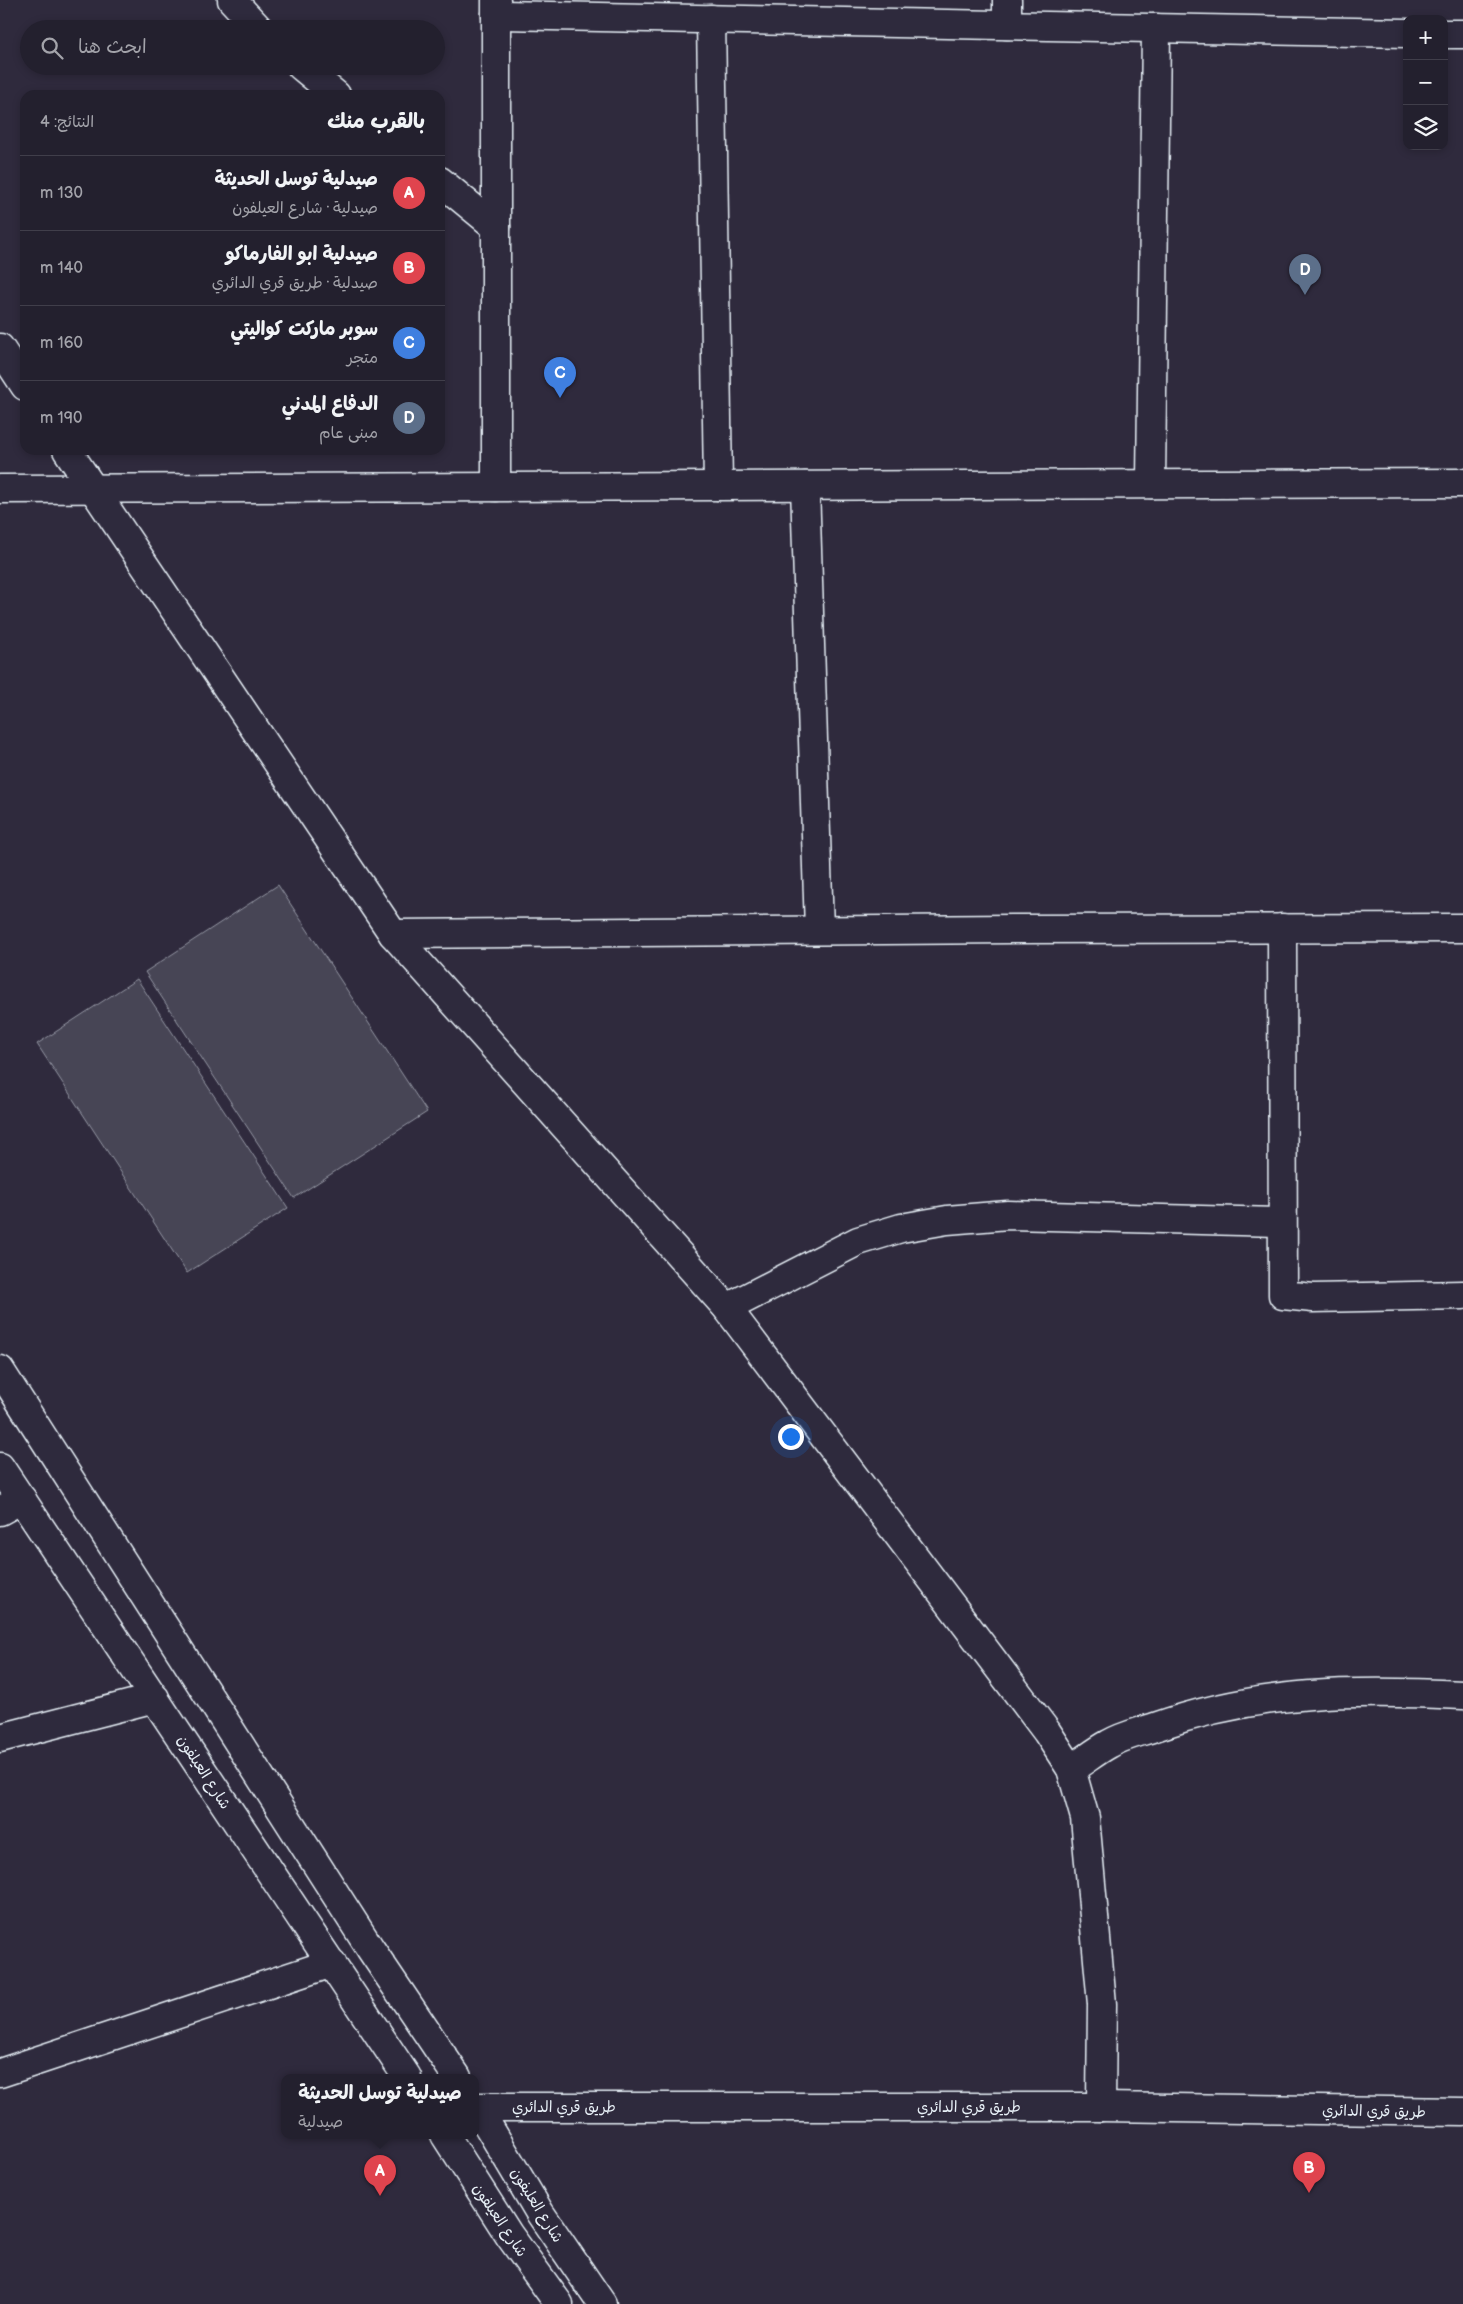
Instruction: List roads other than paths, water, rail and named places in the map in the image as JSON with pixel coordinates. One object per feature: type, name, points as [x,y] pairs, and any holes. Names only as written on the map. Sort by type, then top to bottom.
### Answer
[{"type":"main road","points":[[232,0],[251,20]]},
{"type":"main road","points":[[496,487],[496,7],[711,19],[1007,12],[1156,28],[1403,33]]},
{"type":"main road","points":[[711,19],[718,486]]},
{"type":"main road","points":[[1151,484],[1156,28]]},
{"type":"main road","points":[[1448,34],[1463,34]]},
{"type":"main road","points":[[312,75],[330,90]]},
{"type":"main road","points":[[445,185],[496,227]]},
{"type":"main road","points":[[0,348],[20,378]]},
{"type":"main road","points":[[70,455],[393,934],[728,1308],[1047,1732],[1071,1769],[1085,1818],[1102,2004],[1101,2107]]},
{"type":"main road","points":[[0,489],[1463,483]]},
{"type":"main road","points":[[805,486],[819,930]]},
{"type":"main road","points":[[1282,928],[1283,1295],[1313,1298],[1463,1295]]},
{"type":"main road","points":[[393,934],[819,930],[1463,928]]},
{"type":"main road","points":[[728,1308],[858,1241],[901,1228],[947,1220],[1008,1215],[1282,1222]]},
{"type":"main road","points":[[0,1370],[370,1948],[455,2074]]},
{"type":"main road","name":"شارع العيلفون","points":[[0,1467],[11,1506],[155,1698],[282,1892],[332,1963],[405,2074]]},
{"type":"main road","points":[[1071,1769],[1110,1743],[1174,1720],[1240,1704],[1308,1694],[1366,1692],[1463,1695]]},
{"type":"main road","points":[[0,1738],[155,1698]]},
{"type":"main road","points":[[0,2073],[332,1963]]},
{"type":"main road","name":"طريق قري الدائري","points":[[479,2106],[1101,2107],[1463,2112]]},
{"type":"main road","name":"شارع العليفون","points":[[479,2111],[540,2213],[602,2304]]},
{"type":"main road","name":"شارع العيلفون","points":[[448,2139],[509,2235],[559,2304]]},
{"type":"place","name":"الدفاع المدني","points":[[1305,295]]},
{"type":"place","name":"سوبر ماركت كواليتي","points":[[560,398]]},
{"type":"place","name":"صيدلية ابو الفارماكو","points":[[1309,2193]]},
{"type":"place","name":"صيدلية توسل الحديثة","points":[[380,2196]]}]
